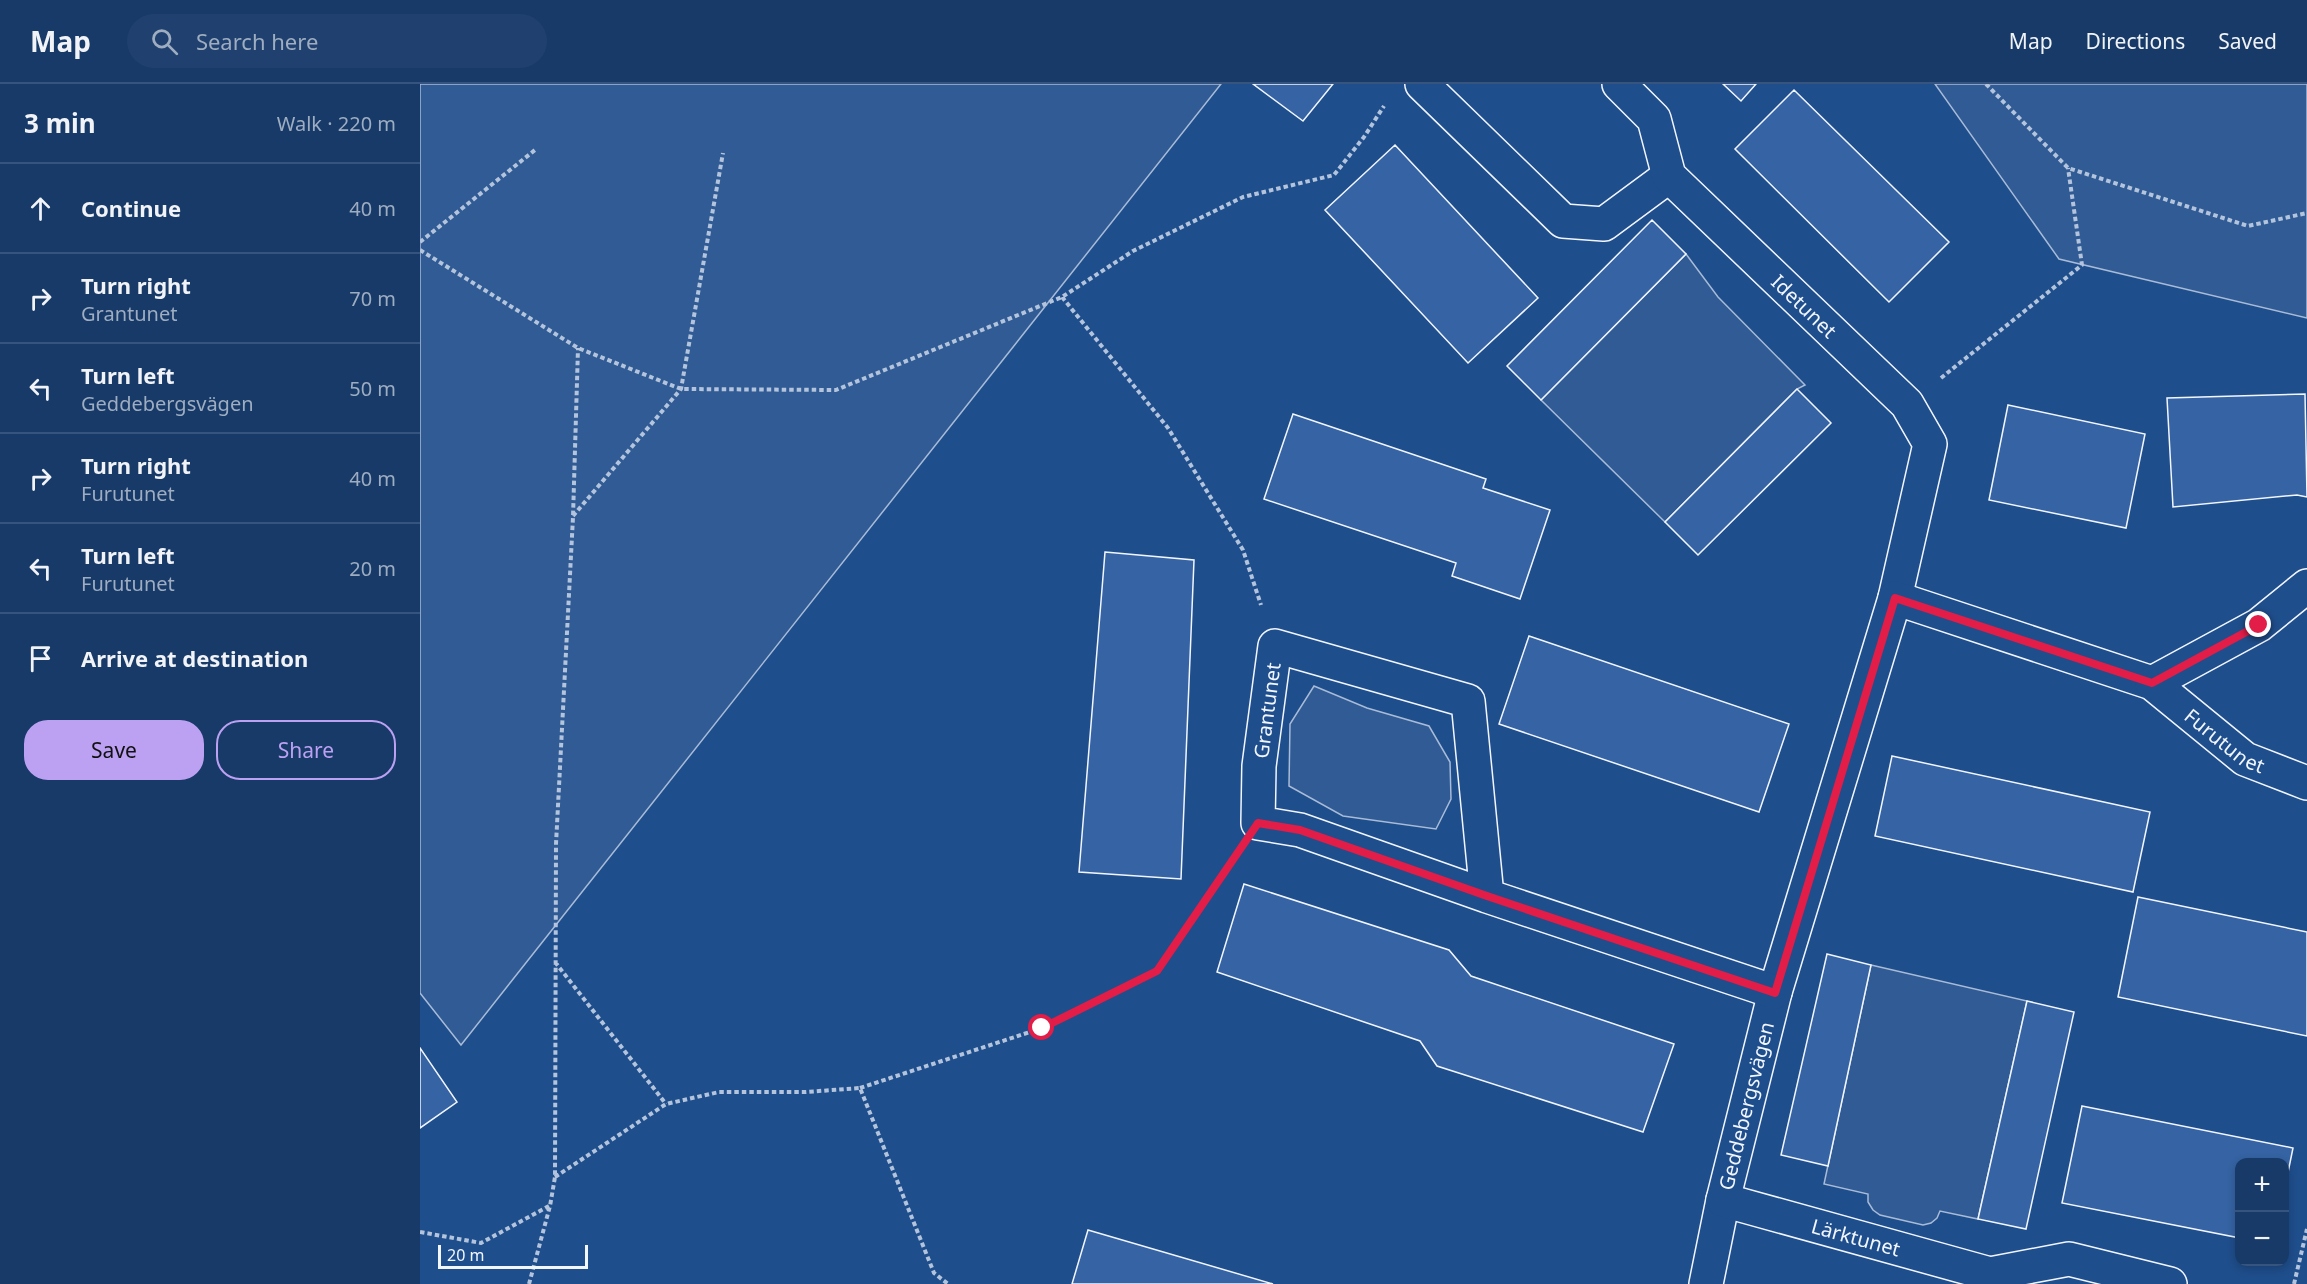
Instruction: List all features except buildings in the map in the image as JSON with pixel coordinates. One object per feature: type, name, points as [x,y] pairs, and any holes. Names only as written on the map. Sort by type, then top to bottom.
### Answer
[{"type":"street","points":[[1422,84],[1563,221],[1604,224],[1669,176],[1654,118],[1619,84]]},
{"type":"street","name":"Idetunet","points":[[1669,176],[1907,404],[1930,444]]},
{"type":"street","name":"Geddebergsvägen","points":[[1706,1284],[1723,1200],[1775,993],[1895,598],[1930,444]]},
{"type":"street","points":[[2152,683],[2259,625],[2307,586]]},
{"type":"street","name":"Furutunet","points":[[1895,598],[2152,683],[2245,759],[2307,783]]},
{"type":"street","name":"Grantunet","points":[[1258,823],[1259,766],[1275,646],[1468,701],[1487,896]]},
{"type":"street","points":[[1258,823],[1300,830],[1775,993]]},
{"type":"street","name":"Lärktunet","points":[[1723,1200],[1989,1279],[2069,1259],[2170,1284]]},
{"type":"path","points":[[1986,84],[2068,168],[2248,226],[2307,213]]},
{"type":"path","points":[[420,250],[578,348],[681,389],[836,390],[1062,297],[1133,251],[1243,197],[1334,175],[1364,137],[1386,102]]},
{"type":"path","points":[[420,242],[535,150]]},
{"type":"path","points":[[573,517],[681,389],[723,153]]},
{"type":"path","points":[[1907,404],[2082,265],[2068,168]]},
{"type":"path","points":[[1062,297],[1168,428],[1243,550],[1275,646]]},
{"type":"path","points":[[529,1284],[550,1206],[555,1177],[556,844],[573,517],[578,348]]},
{"type":"path","points":[[555,1177],[666,1104],[719,1092],[806,1092],[860,1088],[1042,1028],[1157,971],[1258,823]]},
{"type":"path","points":[[555,961],[666,1104]]},
{"type":"path","points":[[860,1088],[934,1273],[948,1284]]},
{"type":"path","points":[[420,1232],[481,1243],[550,1206]]},
{"type":"path","points":[[2294,1284],[2307,1229]]},
{"type":"shaded area","points":[[420,84],[1221,84],[461,1045],[420,993]]},
{"type":"shaded area","points":[[1935,84],[2307,84],[2307,318],[2059,259]]},
{"type":"shaded area","points":[[1686,254],[1718,297],[1805,385],[1797,389],[1665,522],[1541,400]]},
{"type":"shaded area","points":[[1314,686],[1367,708],[1429,726],[1450,762],[1451,799],[1436,829],[1343,816],[1289,786],[1290,724]]},
{"type":"shaded area","points":[[1871,965],[2027,1001],[1978,1219],[1940,1211],[1931,1223],[1923,1225],[1880,1215],[1868,1202],[1868,1194],[1824,1184]]},
{"type":"route","points":[[1042,1028],[1157,971],[1258,823],[1300,830],[1775,993],[1895,598],[2152,683],[2259,625]]}]
